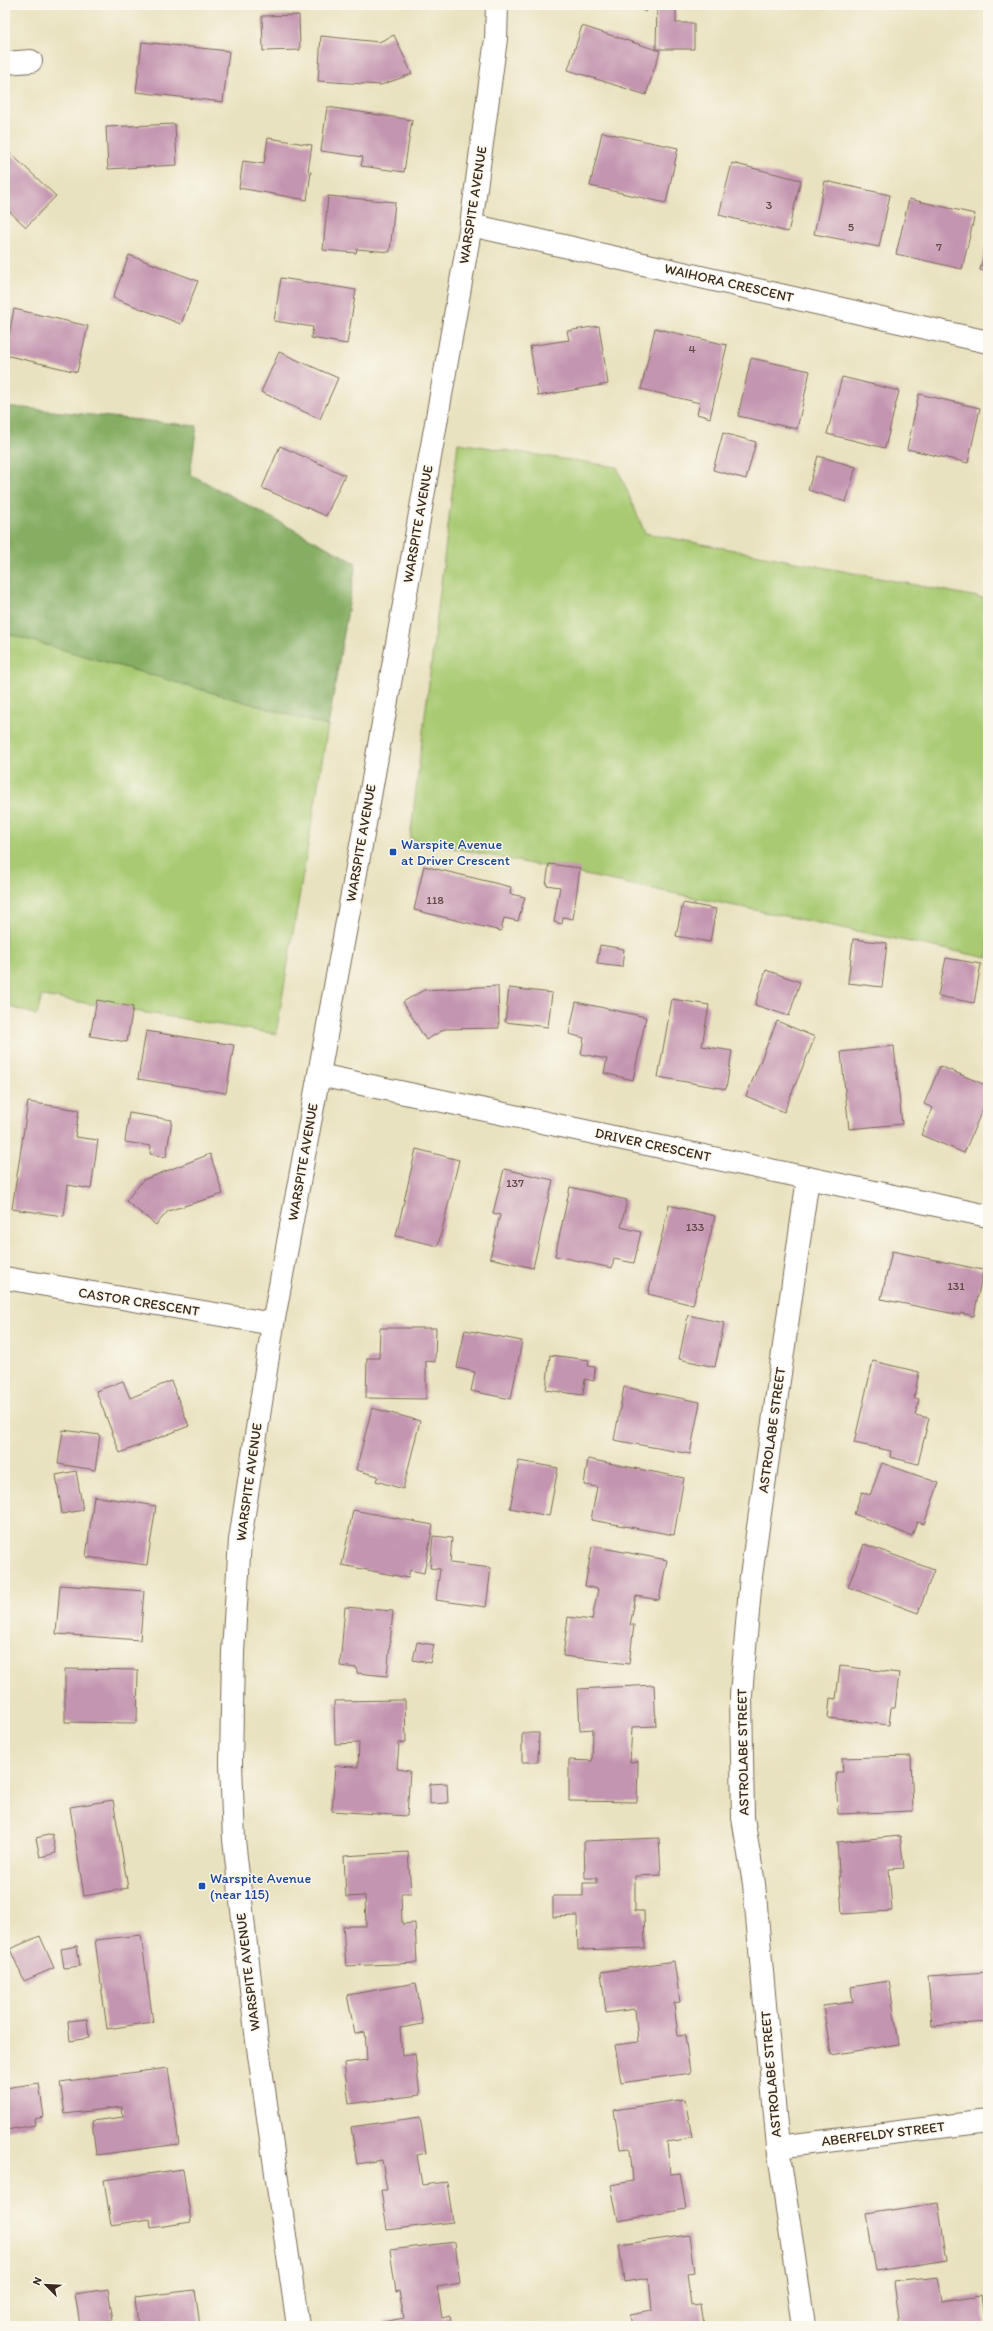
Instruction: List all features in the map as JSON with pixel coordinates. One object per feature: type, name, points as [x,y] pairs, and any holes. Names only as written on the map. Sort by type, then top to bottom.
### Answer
[{"type":"street","name":"WARSPITE AVENUE","points":[[298,2326],[244,1942],[234,1840],[232,1764],[233,1652],[240,1540],[273,1324],[372,787],[471,225],[496,40],[497,5]]},
{"type":"street","points":[[5,63],[30,61]]},
{"type":"street","name":"WAIHORA CRESCENT","points":[[471,225],[988,342]]},
{"type":"street","name":"DRIVER CRESCENT","points":[[319,1075],[988,1216]]},
{"type":"street","name":"ASTROLABE STREET","points":[[804,2326],[778,2147],[754,1884],[743,1818],[741,1695],[751,1576],[808,1178]]},
{"type":"street","name":"CASTOR CRESCENT","points":[[5,1278],[273,1324]]},
{"type":"street","name":"ABERFELDY STREET","points":[[778,2147],[988,2121]]},
{"type":"green space","points":[[5,406],[197,426],[190,474],[356,563],[328,726],[5,633]]},
{"type":"green space","points":[[458,443],[617,467],[645,533],[988,599],[988,958],[410,839]]},
{"type":"green space","points":[[5,633],[328,726],[276,1034],[42,996],[37,1015],[5,1005]]},
{"type":"building","points":[[632,5],[650,5],[646,12]]},
{"type":"building","points":[[657,5],[676,5],[676,23],[694,23],[694,49],[656,49]]},
{"type":"building","points":[[299,15],[300,50],[263,51],[262,16]]},
{"type":"building","points":[[582,26],[660,51],[646,95],[568,70]]},
{"type":"building","points":[[394,35],[412,74],[381,85],[318,81],[321,36],[379,42]]},
{"type":"building","points":[[142,42],[229,51],[223,102],[136,92]]},
{"type":"building","points":[[327,107],[412,120],[404,172],[361,166],[363,157],[321,151]]},
{"type":"building","points":[[175,124],[177,165],[108,169],[106,127]]},
{"type":"building","points":[[602,132],[678,148],[666,203],[590,186]]},
{"type":"building","points":[[268,138],[312,145],[308,171],[311,172],[307,200],[239,188],[243,161],[264,164]]},
{"type":"building","points":[[10,153],[56,196],[26,227],[5,207],[5,158]]},
{"type":"building","points":[[732,163],[801,180],[788,232],[719,215]]},
{"type":"building","points":[[825,181],[890,195],[879,247],[814,234]]},
{"type":"building","points":[[328,196],[395,202],[390,252],[357,249],[356,253],[323,250]]},
{"type":"building","points":[[909,199],[975,214],[962,269],[896,254]]},
{"type":"building","points":[[988,243],[988,272],[980,270]]},
{"type":"building","points":[[129,255],[198,281],[181,324],[113,298]]},
{"type":"building","points":[[281,278],[356,290],[347,344],[311,338],[313,327],[274,321]]},
{"type":"building","points":[[14,309],[88,326],[77,372],[5,355]]},
{"type":"building","points":[[599,326],[608,384],[538,396],[530,346],[569,340],[567,331]]},
{"type":"building","points":[[655,328],[727,345],[710,418],[697,414],[700,403],[641,389]]},
{"type":"building","points":[[279,352],[338,378],[320,419],[261,392]]},
{"type":"building","points":[[751,358],[810,371],[797,429],[738,416]]},
{"type":"building","points":[[842,377],[899,391],[885,448],[827,434]]},
{"type":"building","points":[[919,394],[980,408],[968,463],[907,449]]},
{"type":"building","points":[[723,433],[756,442],[746,479],[713,470]]},
{"type":"building","points":[[280,446],[345,475],[326,516],[262,488]]},
{"type":"building","points":[[818,456],[856,467],[846,502],[808,490]]},
{"type":"building","points":[[549,864],[580,868],[573,919],[563,917],[562,924],[554,922],[560,887],[546,885]]},
{"type":"building","points":[[424,866],[511,887],[510,894],[525,897],[518,921],[504,918],[501,931],[414,910]]},
{"type":"building","points":[[683,903],[716,909],[710,942],[676,936]]},
{"type":"building","points":[[853,939],[887,943],[882,987],[848,983]]},
{"type":"building","points":[[600,945],[624,949],[622,967],[597,964]]},
{"type":"building","points":[[946,958],[981,964],[974,1003],[938,996]]},
{"type":"building","points":[[766,970],[800,982],[789,1016],[755,1005]]},
{"type":"building","points":[[498,986],[499,1028],[445,1029],[426,1040],[403,1002],[424,990]]},
{"type":"building","points":[[509,988],[552,993],[548,1027],[505,1022]]},
{"type":"building","points":[[672,999],[709,1005],[702,1046],[732,1051],[726,1089],[658,1077]]},
{"type":"building","points":[[97,1000],[133,1007],[127,1042],[90,1036]]},
{"type":"building","points":[[576,1002],[646,1017],[633,1080],[604,1073],[607,1059],[581,1054],[584,1038],[569,1034]]},
{"type":"building","points":[[777,1021],[815,1037],[784,1112],[746,1096]]},
{"type":"building","points":[[146,1031],[234,1045],[226,1093],[138,1079]]},
{"type":"building","points":[[894,1046],[902,1124],[849,1129],[841,1052]]},
{"type":"building","points":[[940,1066],[988,1086],[988,1096],[964,1153],[921,1135],[933,1108],[924,1104]]},
{"type":"building","points":[[28,1102],[79,1110],[75,1137],[98,1140],[91,1189],[68,1185],[64,1216],[12,1209]]},
{"type":"building","points":[[129,1113],[172,1120],[166,1157],[150,1154],[151,1146],[125,1142]]},
{"type":"building","points":[[416,1149],[459,1160],[438,1246],[396,1236]]},
{"type":"building","points":[[210,1154],[223,1194],[168,1211],[156,1225],[126,1201],[143,1180]]},
{"type":"building","points":[[504,1169],[553,1180],[533,1268],[490,1258],[500,1215],[493,1213]]},
{"type":"building","points":[[570,1187],[627,1200],[621,1227],[641,1232],[634,1263],[614,1259],[612,1268],[555,1256]]},
{"type":"building","points":[[669,1205],[715,1216],[693,1305],[648,1294]]},
{"type":"building","points":[[892,1251],[983,1270],[974,1316],[961,1313],[960,1315],[881,1299]]},
{"type":"building","points":[[688,1315],[724,1323],[715,1367],[679,1359]]},
{"type":"building","points":[[380,1328],[436,1328],[435,1362],[426,1361],[426,1399],[366,1398],[367,1358],[379,1358]]},
{"type":"building","points":[[465,1330],[522,1341],[511,1399],[471,1391],[475,1372],[457,1368]]},
{"type":"building","points":[[550,1355],[589,1360],[588,1366],[595,1367],[594,1381],[585,1379],[583,1395],[546,1390]]},
{"type":"building","points":[[873,1361],[919,1372],[914,1398],[919,1399],[915,1415],[929,1418],[918,1464],[890,1457],[891,1451],[854,1443]]},
{"type":"building","points":[[123,1381],[130,1398],[171,1381],[189,1426],[120,1453],[96,1391]]},
{"type":"building","points":[[624,1387],[700,1402],[690,1454],[614,1440]]},
{"type":"building","points":[[372,1408],[420,1421],[403,1489],[376,1481],[378,1476],[356,1470]]},
{"type":"building","points":[[63,1430],[100,1435],[95,1470],[58,1464]]},
{"type":"building","points":[[588,1459],[684,1478],[674,1535],[591,1520],[597,1487],[584,1485]]},
{"type":"building","points":[[519,1461],[558,1468],[549,1516],[510,1508]]},
{"type":"building","points":[[882,1463],[939,1483],[924,1524],[917,1522],[912,1536],[854,1514],[862,1492],[870,1495]]},
{"type":"building","points":[[76,1471],[83,1510],[62,1514],[56,1475]]},
{"type":"building","points":[[94,1496],[156,1506],[147,1565],[86,1557]]},
{"type":"building","points":[[353,1510],[433,1525],[424,1573],[410,1570],[408,1578],[342,1565]]},
{"type":"building","points":[[433,1536],[452,1538],[450,1563],[491,1568],[486,1607],[436,1600],[440,1569],[430,1568]]},
{"type":"building","points":[[864,1544],[934,1570],[918,1613],[848,1587]]},
{"type":"building","points":[[592,1546],[667,1560],[659,1600],[636,1596],[630,1625],[634,1625],[629,1664],[563,1656],[568,1617],[592,1620],[598,1589],[585,1586]]},
{"type":"building","points":[[60,1585],[144,1591],[140,1640],[56,1634]]},
{"type":"building","points":[[345,1607],[393,1611],[387,1676],[357,1673],[357,1668],[340,1666]]},
{"type":"building","points":[[417,1642],[434,1645],[430,1663],[413,1660]]},
{"type":"building","points":[[840,1666],[899,1673],[895,1708],[891,1708],[889,1725],[828,1718],[830,1698],[836,1699]]},
{"type":"building","points":[[65,1669],[138,1670],[137,1723],[65,1722]]},
{"type":"building","points":[[654,1685],[656,1726],[632,1727],[630,1762],[638,1761],[637,1802],[569,1801],[569,1760],[592,1761],[593,1729],[580,1730],[578,1689]]},
{"type":"building","points":[[405,1700],[406,1742],[399,1743],[397,1769],[410,1771],[407,1816],[332,1811],[335,1766],[358,1767],[359,1743],[335,1744],[334,1701]]},
{"type":"building","points":[[522,1733],[539,1733],[538,1762],[522,1762]]},
{"type":"building","points":[[911,1756],[913,1811],[838,1814],[836,1772],[843,1772],[842,1758]]},
{"type":"building","points":[[447,1783],[448,1803],[430,1804],[430,1784]]},
{"type":"building","points":[[113,1800],[128,1888],[84,1896],[70,1807]]},
{"type":"building","points":[[52,1834],[56,1853],[40,1857],[36,1838]]},
{"type":"building","points":[[900,1836],[904,1868],[889,1869],[892,1911],[842,1914],[837,1842]]},
{"type":"building","points":[[659,1838],[661,1875],[635,1876],[635,1911],[644,1911],[645,1948],[578,1950],[577,1916],[553,1917],[553,1896],[583,1896],[583,1883],[597,1883],[597,1878],[585,1878],[584,1841]]},
{"type":"building","points":[[408,1852],[411,1893],[401,1893],[402,1924],[415,1923],[417,1963],[346,1966],[343,1926],[366,1926],[365,1896],[346,1897],[344,1856]]},
{"type":"building","points":[[141,1935],[153,2022],[107,2029],[95,1940]]},
{"type":"building","points":[[40,1936],[54,1968],[24,1981],[10,1949]]},
{"type":"building","points":[[77,1946],[80,1966],[64,1968],[61,1949]]},
{"type":"building","points":[[674,1961],[680,2002],[674,2003],[678,2036],[685,2035],[690,2073],[621,2083],[615,2045],[638,2042],[635,2009],[606,2013],[601,1972]]},
{"type":"building","points":[[988,1972],[988,2022],[932,2026],[928,1976]]},
{"type":"building","points":[[889,1981],[899,2044],[831,2055],[823,2006],[853,2002],[851,1987]]},
{"type":"building","points":[[416,1983],[423,2024],[400,2028],[402,2056],[415,2054],[420,2095],[349,2104],[344,2063],[367,2060],[365,2032],[355,2034],[347,1995]]},
{"type":"building","points":[[87,2019],[89,2038],[70,2041],[68,2021]]},
{"type":"building","points":[[168,2068],[179,2144],[96,2155],[92,2121],[123,2117],[122,2107],[65,2114],[60,2082]]},
{"type":"building","points":[[39,2083],[44,2117],[34,2119],[35,2125],[6,2130],[5,2088]]},
{"type":"building","points":[[685,2099],[692,2138],[667,2142],[670,2174],[680,2173],[686,2209],[618,2221],[611,2185],[633,2181],[630,2148],[620,2149],[614,2110]]},
{"type":"building","points":[[420,2117],[426,2153],[417,2155],[422,2185],[447,2182],[453,2222],[387,2230],[381,2190],[387,2190],[382,2160],[357,2164],[351,2127]]},
{"type":"building","points":[[183,2169],[191,2222],[151,2228],[150,2219],[111,2225],[104,2180]]},
{"type":"building","points":[[938,2203],[947,2260],[876,2271],[866,2214]]},
{"type":"building","points":[[689,2235],[694,2272],[687,2273],[691,2305],[701,2304],[704,2326],[632,2326],[630,2315],[652,2311],[649,2278],[624,2282],[619,2245]]},
{"type":"building","points":[[455,2242],[460,2283],[437,2287],[442,2318],[450,2316],[452,2326],[383,2326],[382,2322],[404,2318],[399,2291],[396,2292],[390,2250]]},
{"type":"building","points":[[939,2277],[943,2301],[981,2295],[985,2326],[900,2326],[894,2282]]},
{"type":"building","points":[[108,2289],[113,2320],[80,2325],[75,2294]]},
{"type":"building","points":[[195,2290],[200,2326],[138,2326],[135,2297]]},
{"type":"place","name":"Warspite Avenue at Driver Crescent","points":[[393,852]]},
{"type":"place","name":"Warspite Avenue (near 115)","points":[[202,1886]]}]
